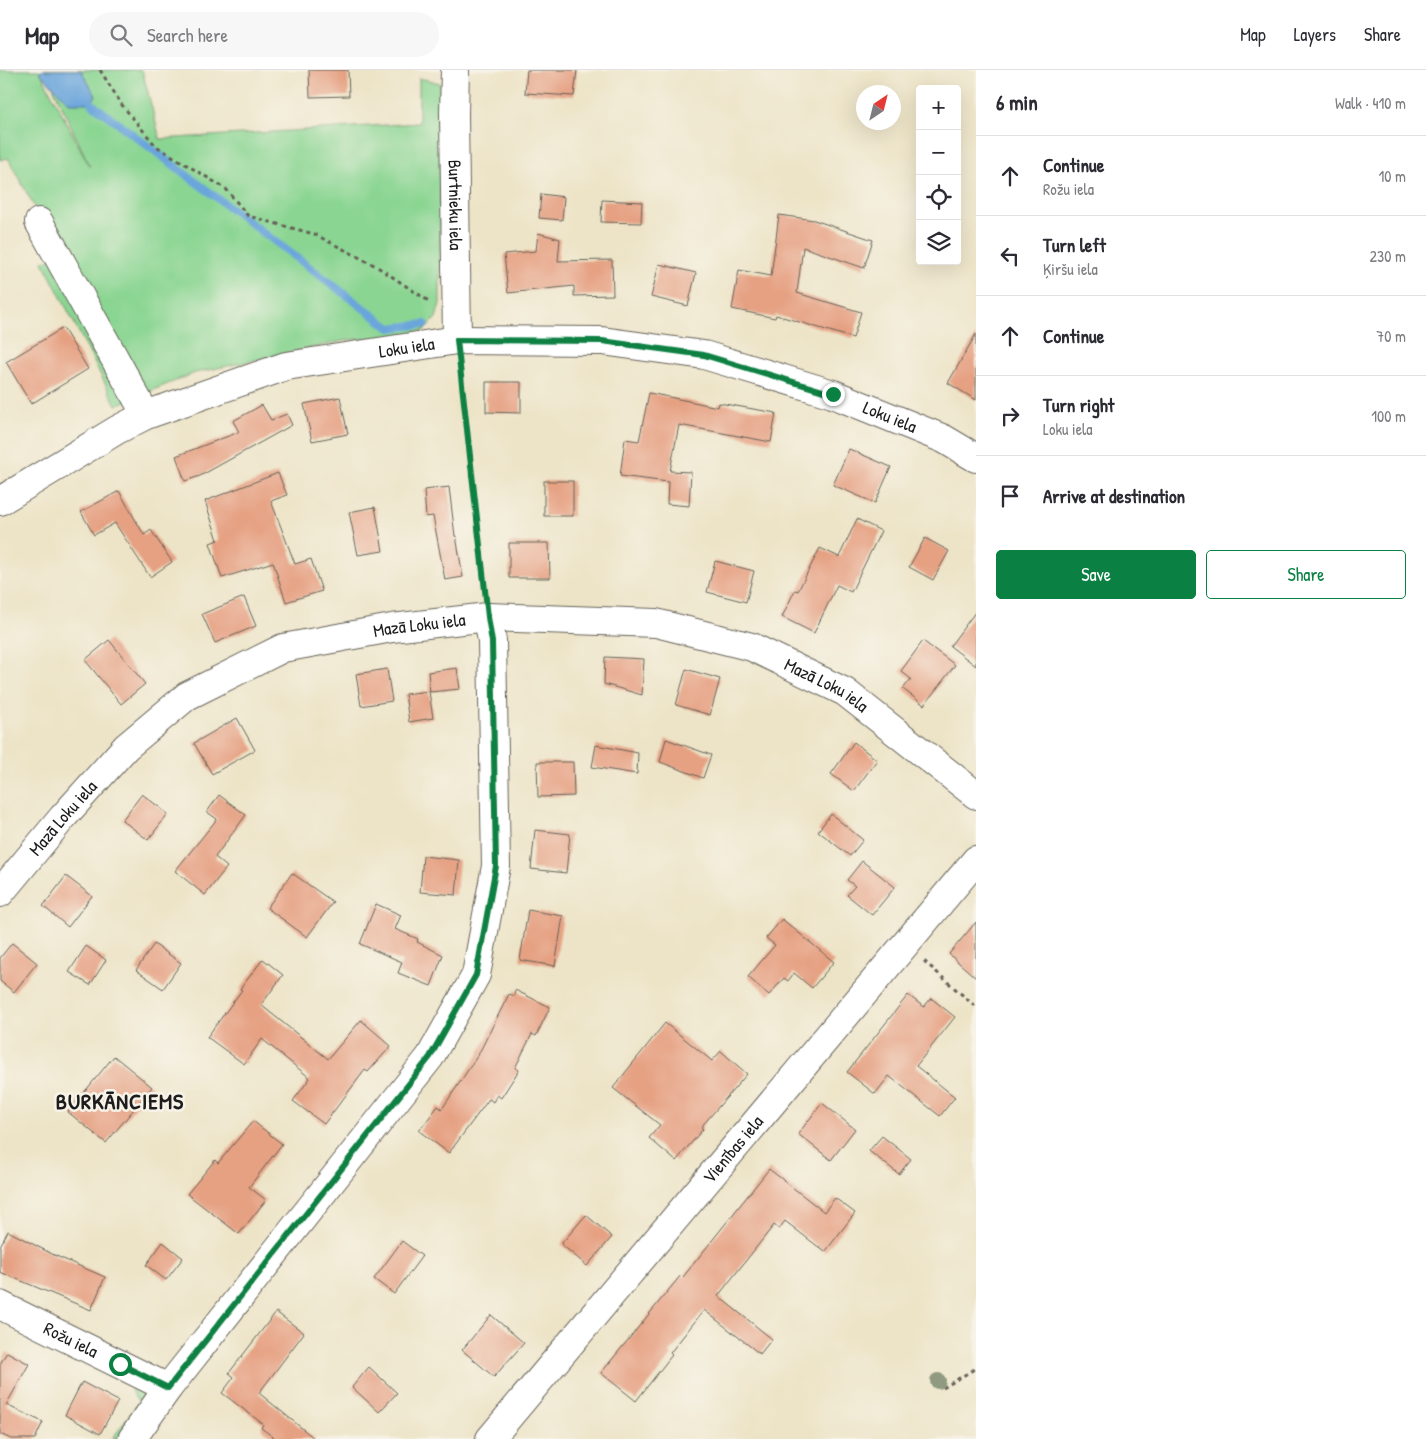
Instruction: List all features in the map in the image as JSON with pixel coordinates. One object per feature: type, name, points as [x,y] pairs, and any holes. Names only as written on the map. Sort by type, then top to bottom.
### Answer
[{"type":"street","name":"Burtnieku iela","points":[[455,70],[457,330]]},
{"type":"street","points":[[40,222],[146,415]]},
{"type":"street","name":"Loku iela","points":[[0,501],[117,430],[146,415],[286,366],[457,330],[602,341],[704,355],[833,394],[944,439],[976,458]]},
{"type":"street","points":[[132,1439],[168,1388],[430,1057],[476,975],[496,866],[492,642],[488,617]]},
{"type":"street","name":"Mazā Loku iela","points":[[0,893],[63,817],[126,747],[187,696],[283,648],[392,628],[488,617],[656,623],[752,647],[845,692],[976,795]]},
{"type":"street","name":"Vienības iela","points":[[490,1439],[976,860]]},
{"type":"street","name":"Rožu iela","points":[[0,1305],[168,1388]]},
{"type":"path","points":[[100,70],[122,105],[156,146],[226,189],[248,216],[314,234],[376,266],[457,330],[488,617]]},
{"type":"path","points":[[905,944],[976,1007]]},
{"type":"path","points":[[943,1388],[976,1368]]},
{"type":"green space","points":[[0,70],[39,70],[90,167],[45,70],[142,70],[160,139],[419,123],[419,78],[440,83],[440,303],[436,318],[423,331],[348,340],[195,373],[116,405],[43,262],[60,254],[8,158],[0,160]]},
{"type":"green space","points":[[134,1385],[142,1394],[142,1406],[118,1439],[112,1439],[139,1402],[131,1391]]},
{"type":"water","points":[[41,70],[81,70],[96,96],[91,103],[69,103],[40,73]]},
{"type":"building","points":[[309,70],[348,70],[349,96],[310,97]]},
{"type":"building","points":[[527,70],[577,70],[574,96],[525,93]]},
{"type":"building","points":[[541,194],[564,197],[562,220],[539,218]]},
{"type":"building","points":[[602,200],[642,202],[641,223],[601,222]]},
{"type":"building","points":[[779,215],[814,220],[873,240],[864,268],[803,247],[797,293],[861,312],[853,338],[776,315],[775,318],[732,309],[739,270],[771,276]]},
{"type":"building","points":[[538,233],[560,239],[558,261],[612,260],[613,295],[574,296],[574,286],[508,293],[504,254],[536,251]]},
{"type":"building","points":[[659,264],[696,273],[688,306],[651,297]]},
{"type":"building","points":[[63,328],[88,369],[31,404],[6,362]]},
{"type":"building","points":[[976,334],[976,400],[948,383]]},
{"type":"building","points":[[486,382],[521,382],[521,413],[486,412]]},
{"type":"building","points":[[649,393],[718,407],[719,403],[776,413],[771,442],[679,425],[670,471],[691,472],[689,506],[667,504],[668,482],[620,476],[625,439],[639,441]]},
{"type":"building","points":[[340,397],[348,434],[312,441],[304,404]]},
{"type":"building","points":[[262,405],[271,420],[287,414],[292,425],[200,476],[185,481],[176,456],[239,432],[233,421]]},
{"type":"building","points":[[849,449],[891,467],[875,503],[833,485]]},
{"type":"building","points":[[278,473],[287,495],[271,501],[295,564],[311,559],[322,591],[286,602],[273,562],[222,578],[210,543],[218,540],[205,501]]},
{"type":"building","points":[[544,481],[573,481],[573,516],[544,516]]},
{"type":"building","points":[[449,487],[455,536],[463,577],[445,580],[433,516],[426,517],[424,490]]},
{"type":"building","points":[[119,491],[144,535],[151,530],[172,562],[150,577],[115,523],[94,535],[81,512]]},
{"type":"building","points":[[375,507],[383,551],[358,555],[349,512]]},
{"type":"building","points":[[857,519],[881,531],[851,592],[837,585],[814,633],[782,617],[795,590],[798,591],[820,548],[839,557]]},
{"type":"building","points":[[925,538],[949,551],[933,580],[909,567]]},
{"type":"building","points":[[509,543],[549,543],[550,578],[509,578]]},
{"type":"building","points":[[715,561],[754,571],[746,602],[707,592]]},
{"type":"building","points":[[244,597],[256,626],[215,643],[202,614]]},
{"type":"building","points":[[976,611],[976,666],[950,646]]},
{"type":"building","points":[[109,640],[145,684],[121,704],[85,660]]},
{"type":"building","points":[[923,641],[955,665],[924,705],[903,689],[911,679],[901,671]]},
{"type":"building","points":[[605,657],[644,659],[642,695],[604,684]]},
{"type":"building","points":[[457,668],[460,689],[430,692],[428,672]]},
{"type":"building","points":[[387,669],[392,701],[361,706],[356,674]]},
{"type":"building","points":[[686,669],[720,679],[710,715],[676,705]]},
{"type":"building","points":[[429,691],[433,718],[409,722],[405,694]]},
{"type":"building","points":[[237,718],[255,750],[212,774],[194,743]]},
{"type":"building","points":[[666,739],[711,755],[703,778],[660,762]]},
{"type":"building","points":[[854,742],[877,760],[854,791],[831,774]]},
{"type":"building","points":[[596,745],[638,753],[637,774],[592,767]]},
{"type":"building","points":[[537,762],[573,762],[574,796],[538,797]]},
{"type":"building","points":[[142,794],[168,814],[148,840],[122,820]]},
{"type":"building","points":[[219,795],[246,815],[215,857],[227,867],[205,895],[175,871],[217,819],[207,812]]},
{"type":"building","points":[[831,814],[863,840],[850,856],[818,831]]},
{"type":"building","points":[[535,830],[570,834],[566,873],[531,869]]},
{"type":"building","points":[[423,856],[459,860],[456,895],[420,892]]},
{"type":"building","points":[[862,861],[895,887],[872,915],[847,895],[855,886],[847,880]]},
{"type":"building","points":[[292,873],[333,902],[307,937],[267,908]]},
{"type":"building","points":[[66,876],[92,896],[68,927],[43,906]]},
{"type":"building","points":[[376,904],[401,915],[395,929],[418,939],[417,942],[443,955],[431,986],[398,973],[402,962],[360,944]]},
{"type":"building","points":[[528,910],[563,916],[555,966],[520,960]]},
{"type":"building","points":[[782,919],[834,962],[812,988],[794,973],[788,981],[784,978],[769,995],[748,977],[775,945],[766,938]]},
{"type":"building","points":[[976,922],[976,978],[949,954]]},
{"type":"building","points":[[12,943],[37,963],[14,992],[0,981],[0,958]]},
{"type":"building","points":[[154,944],[181,963],[163,989],[136,970]]},
{"type":"building","points":[[86,946],[106,960],[90,985],[69,972]]},
{"type":"building","points":[[263,959],[283,975],[261,1005],[328,1059],[361,1020],[391,1046],[368,1072],[365,1070],[324,1124],[293,1101],[310,1078],[262,1039],[244,1064],[207,1037]]},
{"type":"building","points":[[515,990],[550,1007],[536,1036],[532,1034],[515,1068],[519,1070],[501,1098],[497,1095],[493,1102],[489,1099],[449,1153],[419,1131],[438,1106],[442,1109],[478,1055],[509,994],[514,996]]},
{"type":"building","points":[[908,995],[924,1007],[931,998],[955,1017],[916,1066],[955,1097],[940,1116],[889,1076],[875,1094],[847,1072]]},
{"type":"building","points":[[665,1023],[712,1061],[721,1051],[747,1074],[701,1127],[703,1129],[676,1161],[649,1138],[660,1125],[613,1088]]},
{"type":"building","points":[[114,1056],[152,1087],[106,1143],[68,1112]]},
{"type":"building","points":[[822,1103],[855,1129],[831,1160],[798,1134]]},
{"type":"building","points":[[253,1121],[282,1144],[249,1187],[266,1200],[239,1234],[187,1194],[215,1160],[218,1163]]},
{"type":"building","points":[[882,1136],[911,1159],[899,1174],[869,1151]]},
{"type":"building","points":[[769,1169],[824,1212],[835,1198],[855,1213],[825,1252],[785,1221],[779,1229],[774,1225],[718,1296],[772,1339],[760,1354],[704,1310],[636,1401],[601,1373],[681,1275],[683,1277]]},
{"type":"building","points":[[586,1215],[612,1237],[587,1266],[561,1244]]},
{"type":"building","points":[[8,1231],[54,1255],[105,1277],[91,1310],[0,1272],[0,1246]]},
{"type":"building","points":[[402,1241],[422,1256],[394,1294],[374,1279]]},
{"type":"building","points":[[163,1242],[183,1258],[166,1280],[146,1265]]},
{"type":"building","points":[[276,1312],[304,1333],[259,1393],[315,1439],[276,1439],[261,1428],[263,1424],[222,1393],[234,1377],[229,1373]]},
{"type":"building","points":[[491,1315],[524,1343],[494,1377],[462,1350]]},
{"type":"building","points":[[7,1352],[29,1364],[6,1405],[43,1422],[35,1439],[11,1439],[0,1434],[0,1364]]},
{"type":"building","points":[[369,1367],[397,1393],[379,1412],[352,1387]]},
{"type":"building","points":[[82,1382],[118,1401],[100,1434],[65,1415]]},
{"type":"waterway","points":[[91,103],[390,328],[425,324]]},
{"type":"district","name":"BURKĀNCIEMS","points":[[120,1101]]},
{"type":"route","points":[[120,1364],[168,1388],[430,1057],[476,975],[496,866],[492,642],[457,340],[602,341],[704,355],[833,394]]}]
